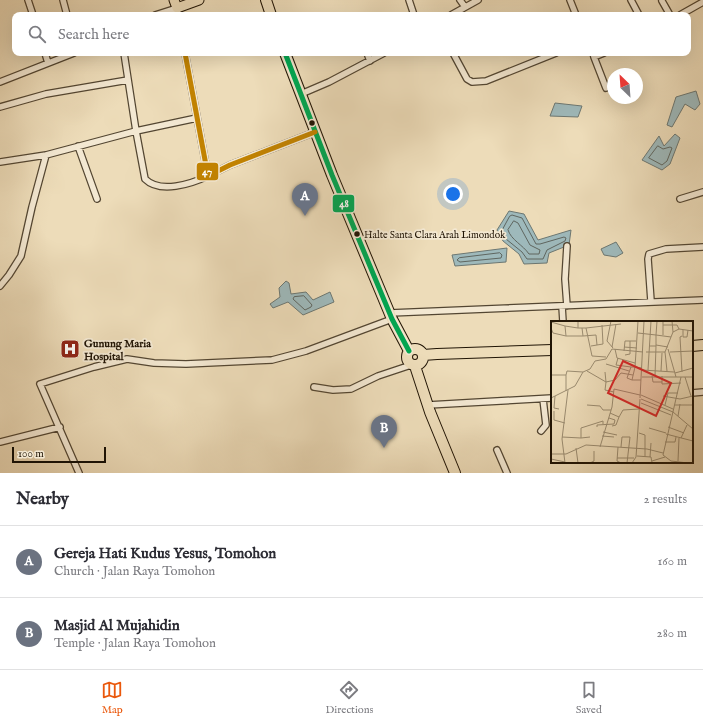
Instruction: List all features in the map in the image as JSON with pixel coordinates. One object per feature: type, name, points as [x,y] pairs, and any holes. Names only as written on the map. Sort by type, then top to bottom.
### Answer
[{"type":"highway","points":[[269,1],[271,12]]},
{"type":"highway","points":[[287,56],[315,132],[391,316],[410,351]]},
{"type":"highway","points":[[423,355],[416,349],[410,351],[406,357],[407,361],[413,365],[455,473]]},
{"type":"highway","points":[[423,355],[551,350]]},
{"type":"highway","points":[[413,365],[421,362],[423,355]]},
{"type":"main road","points":[[176,8],[199,0]]},
{"type":"street","points":[[28,0],[32,12]]},
{"type":"street","points":[[63,0],[66,12]]},
{"type":"street","points":[[409,0],[413,12]]},
{"type":"street","points":[[460,0],[465,7]]},
{"type":"street","points":[[456,12],[478,0]]},
{"type":"street","points":[[570,0],[575,12]]},
{"type":"street","points":[[631,0],[637,12]]},
{"type":"street","points":[[662,1],[668,12]]},
{"type":"street","points":[[686,12],[702,4]]},
{"type":"street","points":[[163,12],[176,8]]},
{"type":"street","points":[[46,56],[48,63]]},
{"type":"street","points":[[0,82],[66,56]]},
{"type":"street","points":[[124,56],[144,175],[148,181],[153,184],[164,186],[191,184],[230,165],[315,132]]},
{"type":"street","points":[[186,56],[208,176]]},
{"type":"street","points":[[368,56],[370,60]]},
{"type":"street","points":[[301,94],[330,82],[378,56]]},
{"type":"street","points":[[454,56],[466,79],[472,82],[486,81],[548,56]]},
{"type":"street","points":[[594,56],[606,88]]},
{"type":"street","points":[[0,107],[46,94],[128,80]]},
{"type":"street","points":[[0,162],[46,155],[136,131],[197,118]]},
{"type":"street","points":[[78,146],[97,199]]},
{"type":"street","points":[[0,286],[21,256],[46,155]]},
{"type":"street","points":[[680,199],[703,192]]},
{"type":"street","points":[[563,321],[567,246]]},
{"type":"street","points":[[651,301],[648,259],[649,254],[666,249],[703,247]]},
{"type":"street","points":[[79,473],[40,384],[94,367],[127,359],[154,363],[180,364],[272,360],[306,351],[391,316],[651,301],[703,300]]},
{"type":"street","points":[[314,388],[333,390],[351,389],[378,376],[413,365]]},
{"type":"street","points":[[693,393],[703,392]]},
{"type":"street","points":[[428,405],[551,398]]},
{"type":"street","points":[[541,431],[546,425],[543,399]]},
{"type":"street","points":[[0,442],[60,427]]},
{"type":"street","points":[[497,450],[507,473]]},
{"type":"water","points":[[696,91],[700,104],[695,110],[685,104],[672,127],[667,125],[676,97]]},
{"type":"water","points":[[555,103],[582,106],[578,117],[550,116]]},
{"type":"water","points":[[675,134],[680,138],[670,164],[662,170],[642,160],[659,136],[664,146]]},
{"type":"water","points":[[509,211],[524,214],[538,240],[571,230],[569,245],[549,253],[547,263],[524,264],[519,254],[503,241],[497,230]]},
{"type":"water","points":[[616,242],[623,253],[616,257],[604,255],[601,249]]},
{"type":"water","points":[[507,248],[506,262],[455,266],[452,255]]},
{"type":"water","points":[[286,281],[289,283],[291,294],[306,292],[313,300],[330,292],[334,302],[303,315],[288,302],[273,308],[270,304],[280,297],[279,288]]},
{"type":"transit line","name":"47","points":[[186,56],[208,176],[230,165],[315,132]]},
{"type":"transit line","name":"48","points":[[286,56],[332,175],[392,319],[409,351]]},
{"type":"place","name":"Gereja Hati Kudus Yesus, Tomohon","points":[[305,216]]},
{"type":"place","name":"Halte Santa Clara Arah Limondok","points":[[357,234]]},
{"type":"place","name":"Gunung Maria Hospital","points":[[70,349]]},
{"type":"place","name":"Masjid Al Mujahidin","points":[[384,448]]}]
